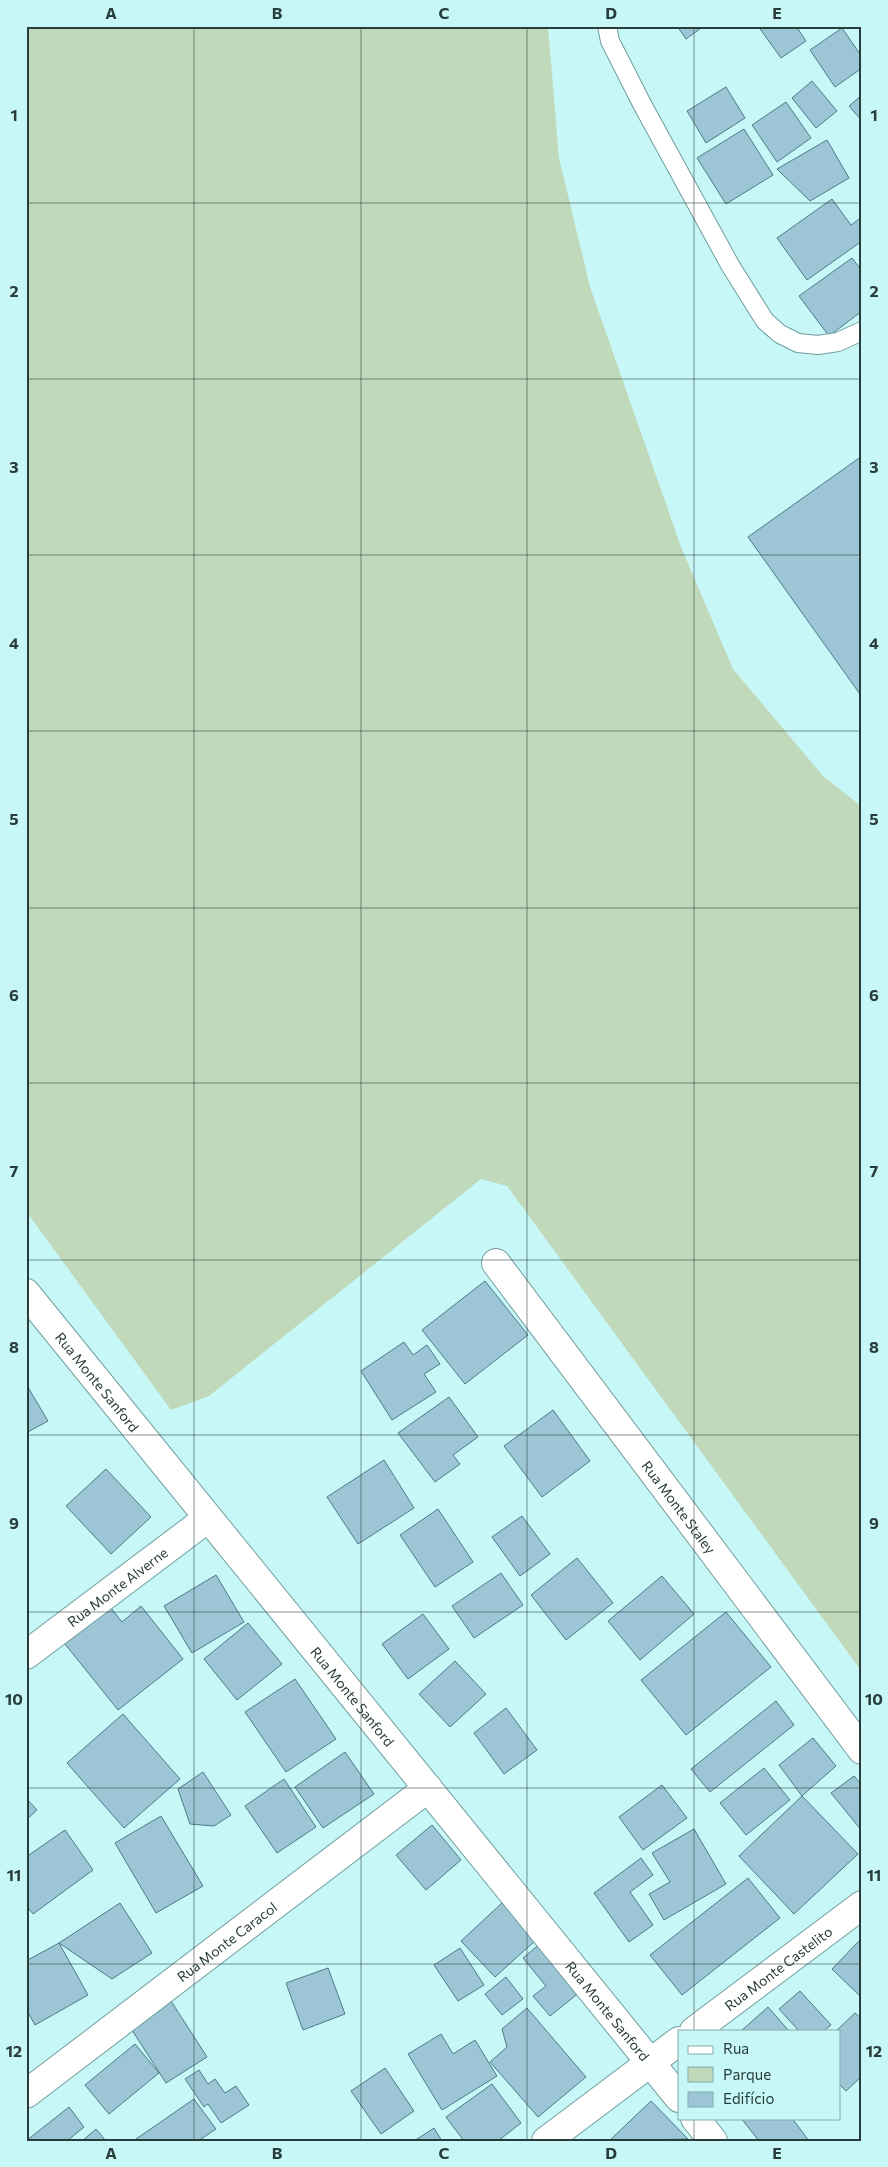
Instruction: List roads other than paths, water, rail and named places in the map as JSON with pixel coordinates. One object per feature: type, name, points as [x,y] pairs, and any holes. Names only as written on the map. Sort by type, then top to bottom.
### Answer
[{"type":"street","name":"Rua Monte Staley","points":[[496,1263],[862,1750]]},
{"type":"street","name":"Rua Monte Sanford","points":[[26,1293],[678,2097]]},
{"type":"street","name":"Rua Monte Alverne","points":[[26,1655],[208,1518]]},
{"type":"street","name":"Rua Monte Caracol","points":[[26,2094],[428,1788]]},
{"type":"street","name":"Rua Monte Castelito","points":[[695,2030],[862,1905]]},
{"type":"street","points":[[546,2141],[678,2042]]},
{"type":"street","points":[[697,2120],[713,2141]]},
{"type":"lane","points":[[607,26],[610,41],[642,104],[730,265],[765,321],[780,334],[798,343],[818,345],[838,342],[862,331]]}]
